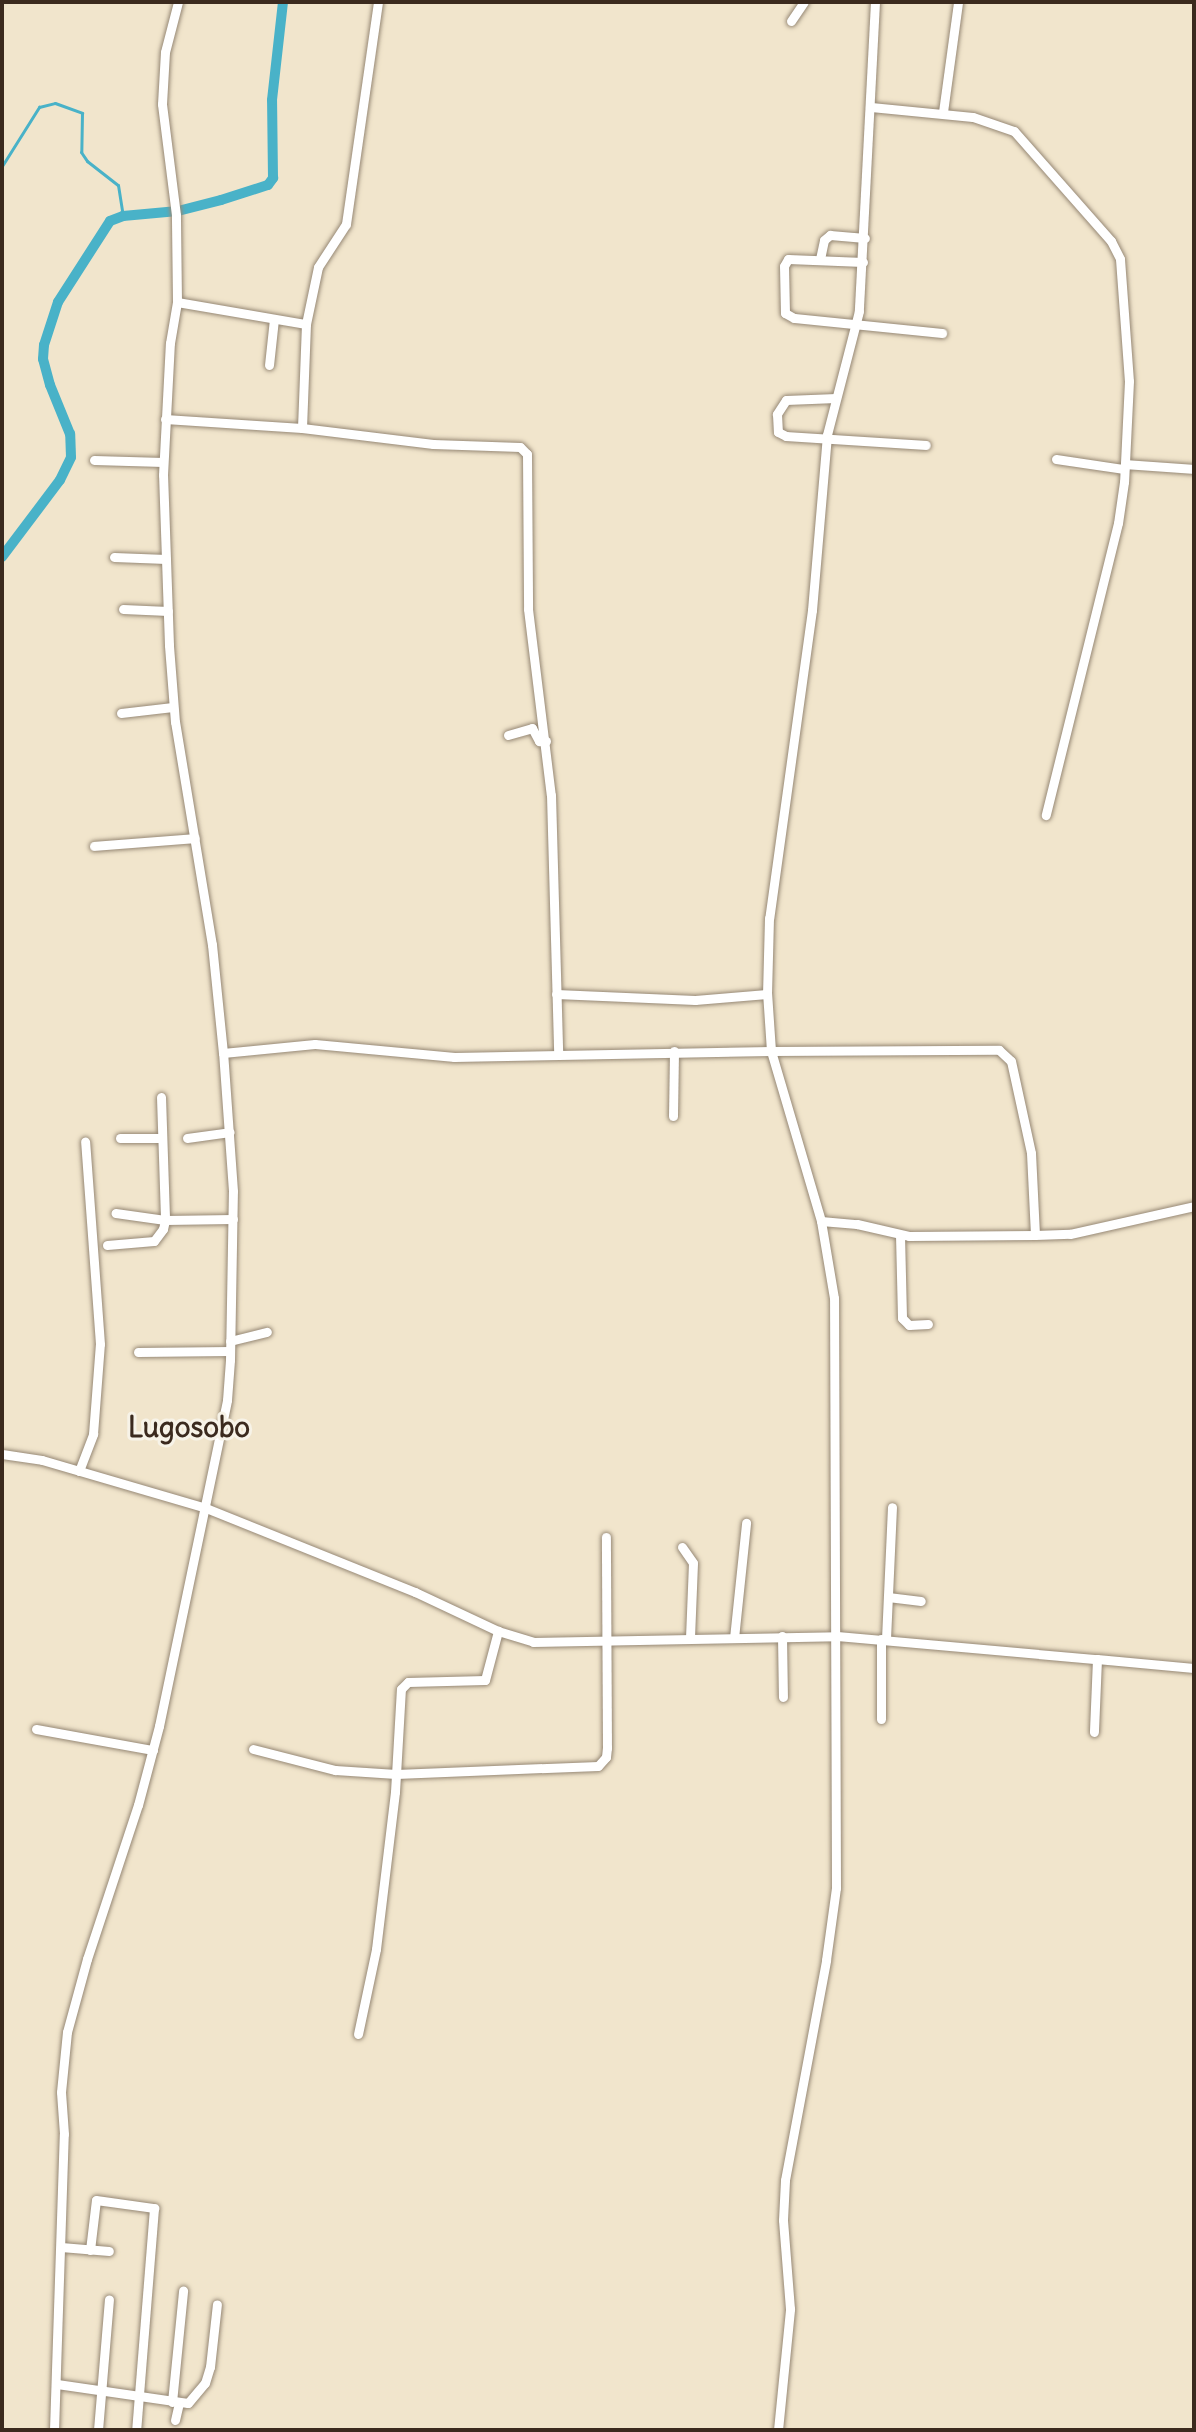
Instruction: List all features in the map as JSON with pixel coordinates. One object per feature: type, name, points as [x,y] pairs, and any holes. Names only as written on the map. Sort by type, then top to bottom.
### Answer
[{"type":"street","points":[[54,2430],[64,2134],[61,2092],[67,2032],[153,1750],[227,1400],[230,1346],[233,1219],[230,1132],[212,945],[173,707],[168,611],[163,462],[177,302],[176,211],[162,104],[165,52],[178,2]]},
{"type":"street","points":[[302,428],[306,324],[318,267],[346,224],[378,2]]},
{"type":"street","points":[[791,21],[804,2]]},
{"type":"street","points":[[778,2430],[790,2309],[783,2220],[785,2180],[826,1960],[836,1888],[837,1636],[834,1298],[821,1221],[771,1051],[767,994],[769,918],[812,610],[827,438],[858,322],[876,7],[883,2]]},
{"type":"street","points":[[943,112],[958,2]]},
{"type":"street","points":[[871,107],[943,112],[996,122],[1014,131],[1117,249],[1123,274],[1129,381],[1118,523],[1046,815]]},
{"type":"street","points":[[820,259],[824,240],[830,235],[865,238]]},
{"type":"street","points":[[863,262],[792,257],[786,262],[785,313],[794,318],[858,322],[942,333]]},
{"type":"street","points":[[177,302],[306,324]]},
{"type":"street","points":[[269,365],[274,319]]},
{"type":"street","points":[[836,398],[792,399],[782,403],[777,414],[777,429],[781,435],[926,445]]},
{"type":"street","points":[[165,419],[302,428],[433,444],[523,449],[528,459],[525,552],[530,639],[551,795],[558,1052]]},
{"type":"street","points":[[1056,459],[1194,469]]},
{"type":"street","points":[[94,460],[163,462]]},
{"type":"street","points":[[114,557],[166,559]]},
{"type":"street","points":[[123,609],[168,611]]},
{"type":"street","points":[[121,713],[173,707]]},
{"type":"street","points":[[508,735],[532,728],[539,741],[546,741]]},
{"type":"street","points":[[94,846],[195,838]]},
{"type":"street","points":[[556,994],[695,1000],[767,994]]},
{"type":"street","points":[[223,1053],[315,1044],[454,1057],[558,1052],[999,1050],[1011,1061],[1031,1153],[1035,1235]]},
{"type":"street","points":[[673,1116],[674,1051]]},
{"type":"street","points":[[107,1245],[158,1240],[165,1220],[161,1097]]},
{"type":"street","points":[[187,1138],[230,1132]]},
{"type":"street","points":[[120,1138],[160,1138]]},
{"type":"street","points":[[79,1471],[93,1434],[100,1344],[85,1142]]},
{"type":"street","points":[[821,1221],[857,1224],[900,1235],[1070,1234],[1194,1206]]},
{"type":"street","points":[[115,1213],[165,1220],[233,1219]]},
{"type":"street","points":[[900,1235],[901,1313],[909,1325],[928,1324]]},
{"type":"street","points":[[138,1352],[230,1346],[267,1332]]},
{"type":"street","points":[[2,1454],[42,1460],[206,1508],[415,1592],[498,1631],[533,1642],[837,1636],[1194,1668]]},
{"type":"street","points":[[881,1719],[892,1507]]},
{"type":"street","points":[[734,1638],[746,1523]]},
{"type":"street","points":[[253,1749],[335,1770],[396,1774],[598,1766],[606,1757],[607,1748],[606,1537]]},
{"type":"street","points":[[682,1547],[693,1563],[690,1639]]},
{"type":"street","points":[[888,1597],[921,1601]]},
{"type":"street","points":[[358,2034],[376,1949],[396,1774],[401,1689],[408,1682],[485,1680],[498,1631]]},
{"type":"street","points":[[782,1636],[783,1697]]},
{"type":"street","points":[[1094,1732],[1097,1659]]},
{"type":"street","points":[[36,1729],[153,1750]]},
{"type":"street","points":[[90,2250],[96,2200],[154,2208],[136,2430]]},
{"type":"street","points":[[61,2247],[109,2251]]},
{"type":"street","points":[[175,2420],[183,2291]]},
{"type":"street","points":[[98,2430],[109,2299]]},
{"type":"street","points":[[57,2384],[188,2403],[205,2383],[210,2367],[217,2304]]},
{"type":"waterway","points":[[2,557],[60,480],[71,457],[70,434],[50,385],[43,359],[44,345],[58,302],[110,221],[123,216],[178,211],[221,200],[268,185],[273,178],[272,100],[283,2]]},
{"type":"waterway","points":[[2,166],[39,107],[55,103],[82,113],[81,152],[87,161],[118,185],[123,216]]},
{"type":"district","name":"Lugosobo","points":[[189,1427]]}]
